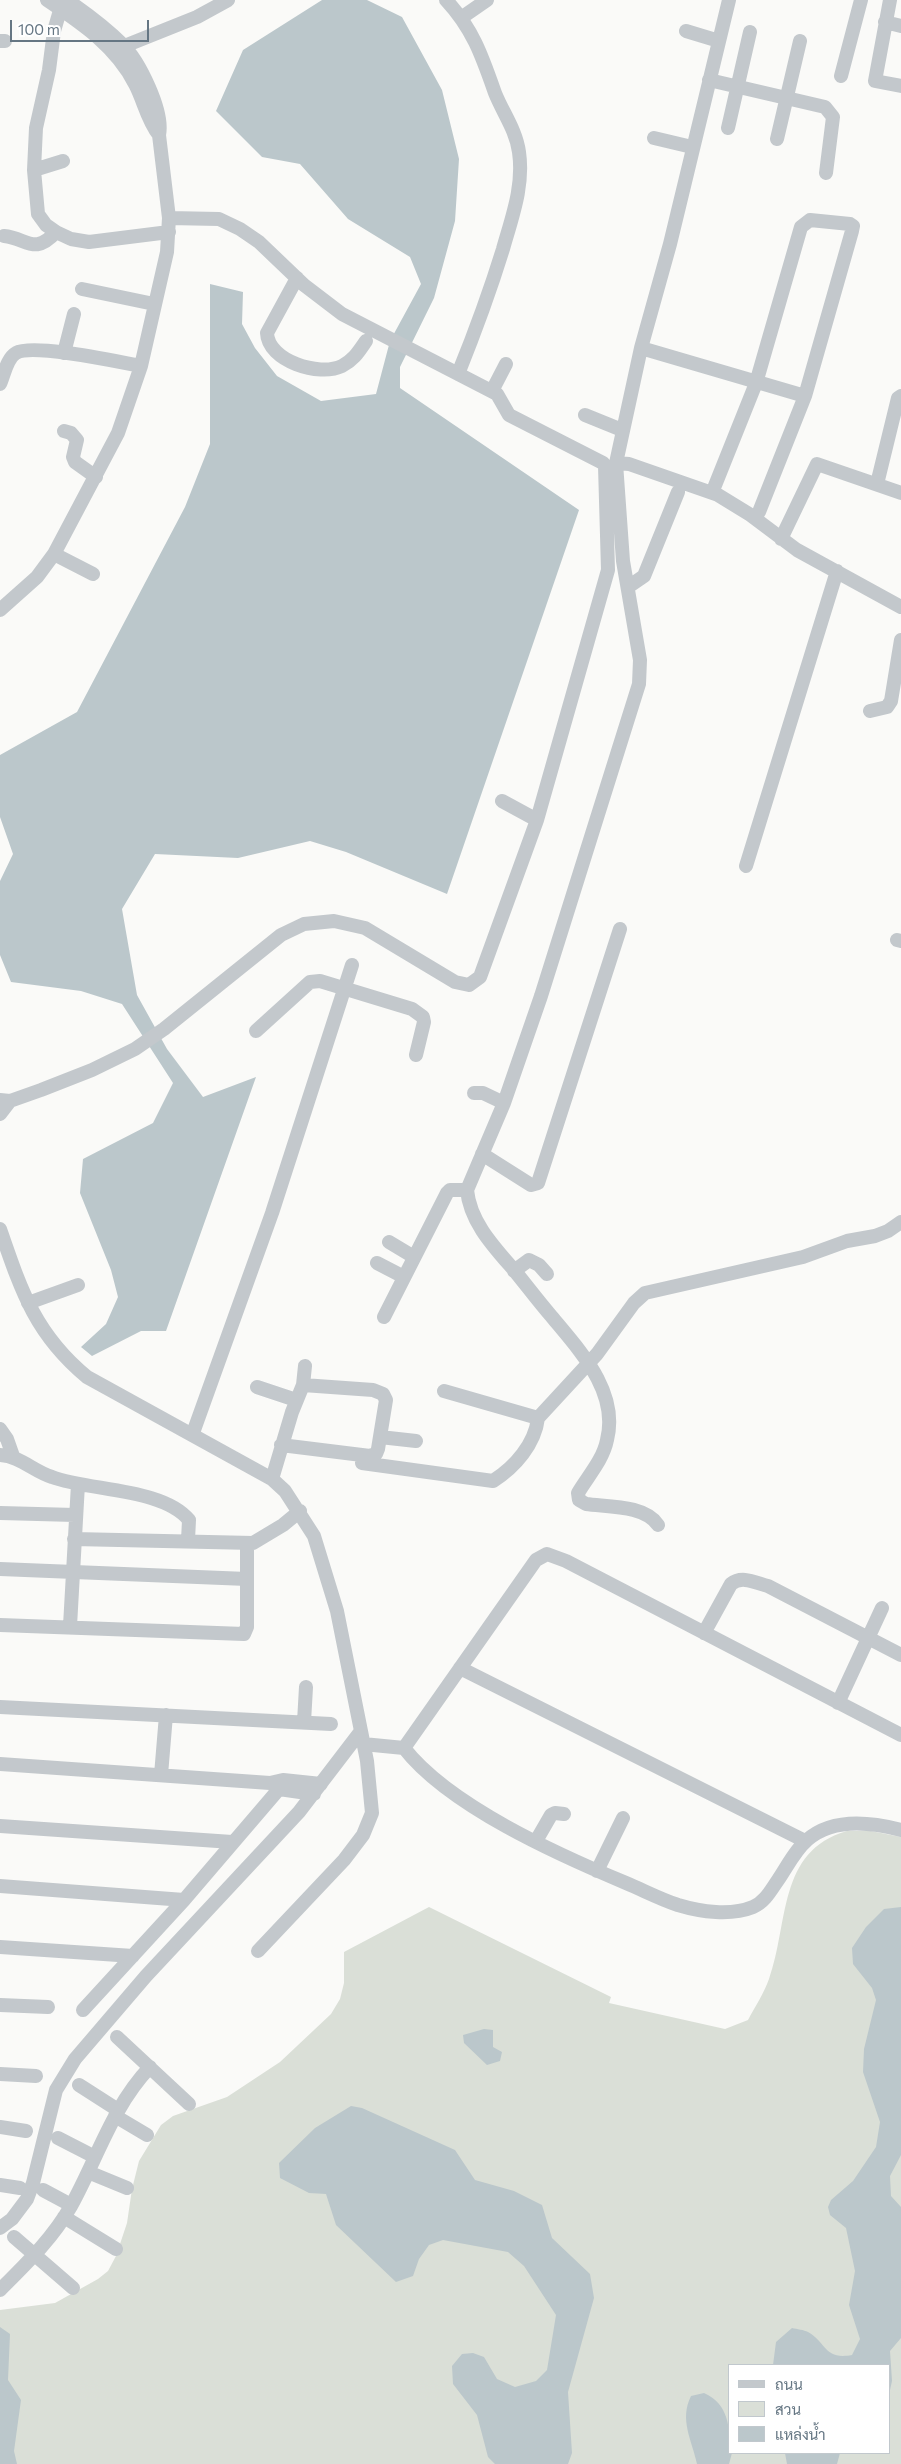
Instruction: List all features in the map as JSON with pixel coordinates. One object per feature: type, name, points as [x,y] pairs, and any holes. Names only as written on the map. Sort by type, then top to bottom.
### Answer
[{"type":"street","points":[[1,608],[36,577],[54,554],[118,433],[141,366],[169,232],[159,135],[152,127],[119,48],[64,3],[46,0]]},
{"type":"street","points":[[119,48],[197,17],[228,0]]},
{"type":"street","points":[[446,0],[462,18],[479,46],[497,97],[514,132],[519,155],[520,184],[489,293],[458,374]]},
{"type":"street","points":[[462,18],[487,0]]},
{"type":"street","points":[[658,1525],[654,1519],[639,1511],[586,1504],[579,1500],[578,1493],[600,1460],[608,1440],[608,1402],[591,1365],[490,1242],[469,1205],[467,1190],[504,1103],[541,996],[639,684],[640,660],[623,561],[616,463],[641,348],[670,244],[729,0]]},
{"type":"street","points":[[842,76],[861,0]]},
{"type":"street","points":[[890,0],[875,81],[901,86]]},
{"type":"street","points":[[64,3],[54,31],[50,70],[36,128],[34,170],[38,214],[46,225],[56,232],[71,239],[90,242],[169,232]]},
{"type":"street","points":[[885,22],[901,26]]},
{"type":"street","points":[[686,31],[718,41]]},
{"type":"street","points":[[728,128],[750,32]]},
{"type":"street","points":[[777,139],[800,41]]},
{"type":"street","points":[[709,80],[825,107],[833,117],[826,173]]},
{"type":"street","points":[[654,138],[692,148]]},
{"type":"street","points":[[34,170],[63,161]]},
{"type":"street","points":[[0,1114],[5,1100],[92,1070],[135,1049],[281,935],[304,924],[334,921],[366,928],[455,982],[469,985],[480,978],[537,820],[608,570],[605,466],[599,460],[509,415],[502,399],[492,391],[342,314],[297,278],[259,242],[240,229],[219,219],[169,218]]},
{"type":"street","points":[[714,488],[756,383],[801,228],[810,220],[850,224],[853,226],[852,231],[805,396],[759,512]]},
{"type":"street","points":[[4,236],[16,238],[33,245],[42,242],[56,232]]},
{"type":"street","points":[[297,278],[267,333],[267,342],[275,351],[290,360],[310,368],[327,370],[342,366],[355,358],[366,341]]},
{"type":"street","points":[[82,289],[154,304]]},
{"type":"street","points":[[64,353],[74,314]]},
{"type":"street","points":[[641,348],[805,396]]},
{"type":"street","points":[[0,384],[14,354],[32,350],[64,353],[141,366]]},
{"type":"street","points":[[492,391],[506,364]]},
{"type":"street","points":[[877,484],[898,398],[901,396]]},
{"type":"street","points":[[585,416],[622,430]]},
{"type":"street","points":[[64,431],[70,433],[77,440],[75,462],[96,476]]},
{"type":"street","points":[[616,463],[629,464],[718,495],[749,514],[781,539],[901,607]]},
{"type":"street","points":[[781,539],[817,464],[901,493]]},
{"type":"street","points":[[628,587],[644,576],[678,492]]},
{"type":"street","points":[[54,554],[93,574]]},
{"type":"street","points":[[746,866],[837,571]]},
{"type":"street","points":[[870,711],[887,707],[891,702],[901,640]]},
{"type":"street","points":[[502,801],[537,820]]},
{"type":"street","points":[[482,1154],[531,1185],[538,1183],[620,928]]},
{"type":"street","points":[[193,1433],[272,1212],[352,965]]},
{"type":"street","points":[[256,1030],[310,982],[320,981],[412,1009],[423,1018],[416,1056]]},
{"type":"street","points":[[474,1093],[483,1093],[504,1103]]},
{"type":"street","points":[[384,1317],[447,1193],[450,1190],[467,1190]]},
{"type":"street","points":[[362,1463],[493,1481],[525,1451],[537,1427],[538,1418],[591,1365],[634,1303],[644,1293],[803,1257],[847,1241],[875,1236],[888,1231],[901,1222]]},
{"type":"street","points":[[0,1229],[28,1303],[46,1335],[69,1362],[87,1377],[193,1433],[272,1479],[285,1491],[300,1511],[314,1536],[337,1611],[362,1737],[372,1813],[369,1824],[344,1860],[258,1952]]},
{"type":"street","points":[[389,1242],[414,1257]]},
{"type":"street","points":[[514,1270],[529,1260],[539,1265],[547,1274]]},
{"type":"street","points":[[378,1263],[404,1277]]},
{"type":"street","points":[[28,1303],[78,1285]]},
{"type":"street","points":[[272,1479],[281,1445],[303,1385],[305,1366]]},
{"type":"street","points":[[281,1445],[370,1456],[376,1454],[386,1400],[383,1394],[373,1390],[303,1385]]},
{"type":"street","points":[[256,1387],[296,1400]]},
{"type":"street","points":[[444,1392],[538,1418]]},
{"type":"street","points":[[0,1428],[7,1439],[6,1455],[34,1470],[53,1478],[78,1484],[134,1493],[170,1506],[184,1514],[189,1520],[188,1540]]},
{"type":"street","points":[[380,1437],[416,1441]]},
{"type":"street","points":[[70,1626],[78,1484]]},
{"type":"street","points":[[74,1539],[188,1540],[250,1543],[273,1532],[300,1511]]},
{"type":"street","points":[[0,1513],[75,1515]]},
{"type":"street","points":[[0,1625],[70,1626],[244,1634],[248,1627],[247,1579],[250,1543]]},
{"type":"street","points":[[404,1748],[536,1560],[547,1554],[566,1561],[901,1735]]},
{"type":"street","points":[[0,1570],[247,1579]]},
{"type":"street","points":[[704,1633],[731,1584],[736,1580],[744,1579],[768,1586],[901,1655]]},
{"type":"street","points":[[838,1703],[882,1608]]},
{"type":"street","points":[[460,1668],[806,1841]]},
{"type":"street","points":[[304,1722],[306,1687]]},
{"type":"street","points":[[0,1707],[331,1724]]},
{"type":"street","points":[[161,1775],[166,1715]]},
{"type":"street","points":[[362,1737],[404,1748],[411,1758],[452,1791],[503,1824],[536,1841],[597,1871],[679,1905],[711,1911],[735,1912],[763,1902],[806,1841],[817,1832],[848,1823],[884,1825],[901,1830]]},
{"type":"street","points":[[0,2228],[12,2219],[26,2199],[33,2183],[56,2090],[67,2070],[146,1976],[362,1737]]},
{"type":"street","points":[[0,1764],[277,1784],[317,1789]]},
{"type":"street","points":[[83,2010],[184,1900],[277,1784]]},
{"type":"street","points":[[536,1841],[551,1815],[555,1813],[564,1814]]},
{"type":"street","points":[[597,1871],[623,1818]]},
{"type":"street","points":[[0,1826],[232,1842]]},
{"type":"street","points":[[0,1886],[184,1900]]},
{"type":"street","points":[[0,1947],[133,1956]]},
{"type":"street","points":[[0,2005],[48,2007]]},
{"type":"street","points":[[117,2037],[189,2104]]},
{"type":"street","points":[[0,2290],[35,2255],[68,2211],[116,2113],[150,2068]]},
{"type":"street","points":[[0,2074],[36,2076]]},
{"type":"street","points":[[79,2084],[147,2135]]},
{"type":"street","points":[[0,2127],[26,2131]]},
{"type":"street","points":[[58,2138],[94,2157]]},
{"type":"street","points":[[88,2172],[126,2188]]},
{"type":"street","points":[[0,2185],[20,2188]]},
{"type":"street","points":[[43,2190],[116,2249]]},
{"type":"street","points":[[14,2237],[73,2288]]},
{"type":"green space","points":[[847,1831],[871,1831],[901,1837],[901,2464],[0,2464],[0,2310],[55,2303],[98,2279],[108,2271],[116,2256],[127,2223],[132,2189],[139,2161],[161,2125],[173,2116],[227,2097],[280,2062],[331,2014],[340,1999],[344,1983],[344,1952],[429,1907],[611,1997],[609,2003],[725,2029],[748,2020],[762,1995],[775,1958],[789,1892],[797,1872],[808,1855],[824,1841]]},
{"type":"water","points":[[322,0],[367,0],[402,17],[442,90],[459,159],[455,221],[434,298],[400,367],[400,388],[579,510],[447,894],[346,852],[310,841],[238,858],[155,854],[122,909],[137,995],[167,1049],[203,1097],[256,1077],[166,1331],[141,1331],[92,1356],[81,1347],[106,1324],[118,1297],[111,1270],[80,1193],[83,1159],[153,1123],[173,1083],[122,1004],[81,991],[11,982],[0,955],[0,881],[13,854],[0,817],[0,755],[77,712],[185,507],[210,444],[210,284],[243,292],[242,324],[255,348],[277,376],[321,401],[376,394],[390,341],[421,284],[410,257],[348,219],[300,164],[262,157],[216,111],[243,50]]},
{"type":"water","points":[[901,1907],[901,2155],[890,2176],[891,2196],[901,2207],[901,2338],[890,2351],[891,2364],[773,2364],[776,2342],[792,2328],[808,2332],[827,2350],[836,2355],[852,2355],[860,2339],[849,2305],[855,2271],[846,2228],[830,2215],[828,2207],[831,2200],[853,2181],[876,2147],[880,2122],[863,2072],[864,2049],[876,2000],[872,1988],[853,1964],[852,1948],[866,1927],[884,1909]]},
{"type":"water","points":[[484,2029],[493,2030],[493,2047],[502,2052],[500,2061],[487,2065],[464,2043],[463,2035]]},
{"type":"water","points":[[351,2106],[362,2108],[455,2150],[475,2180],[514,2191],[542,2205],[552,2238],[590,2274],[594,2298],[568,2392],[572,2453],[568,2464],[495,2464],[488,2457],[477,2415],[453,2384],[452,2366],[462,2354],[473,2353],[484,2357],[497,2379],[515,2387],[536,2381],[547,2370],[556,2315],[524,2266],[508,2252],[443,2240],[429,2245],[419,2259],[413,2276],[396,2282],[336,2225],[326,2194],[309,2193],[280,2178],[279,2163],[315,2128]]},
{"type":"water","points":[[0,2327],[10,2334],[8,2380],[21,2400],[14,2451],[17,2464],[0,2464]]},
{"type":"water","points":[[704,2393],[719,2404],[723,2410],[728,2426],[728,2454],[732,2454],[729,2464],[697,2464],[686,2422],[686,2413],[691,2396]]},
{"type":"water","points":[[785,2454],[840,2454],[837,2464],[787,2464]]}]
